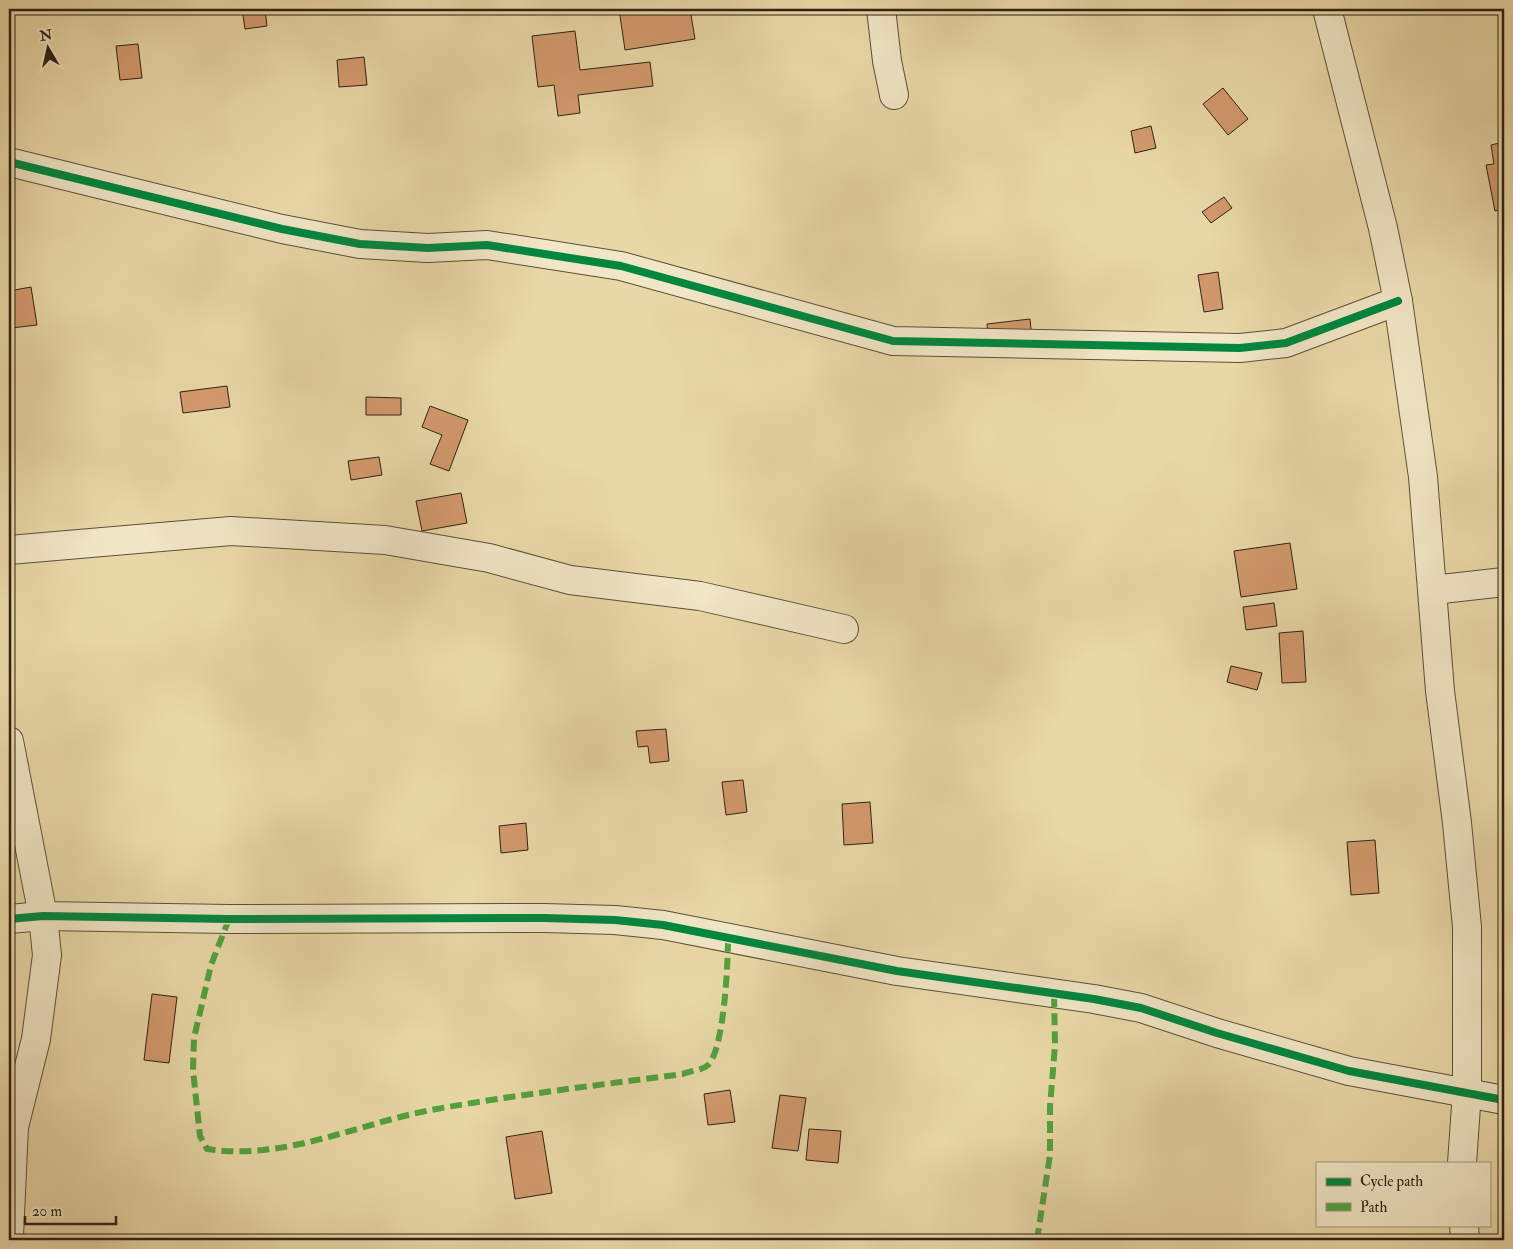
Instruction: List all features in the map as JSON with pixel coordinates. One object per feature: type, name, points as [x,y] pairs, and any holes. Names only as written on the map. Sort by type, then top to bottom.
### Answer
[{"type":"street","points":[[881,9],[887,61],[894,95]]},
{"type":"street","points":[[1327,9],[1384,228],[1398,301],[1423,477],[1440,691],[1457,823],[1467,928],[1467,1092],[1462,1162]]},
{"type":"street","points":[[9,162],[282,229],[360,244],[428,248],[487,245],[621,266],[893,341],[1240,348],[1286,343],[1398,301]]},
{"type":"street","points":[[9,550],[231,531],[385,540],[489,558],[570,580],[700,596],[844,629]]},
{"type":"street","points":[[1432,590],[1504,582]]},
{"type":"street","points":[[9,742],[43,916],[47,955],[36,1039],[14,1127],[9,1236]]},
{"type":"street","points":[[9,919],[43,916],[229,919],[544,918],[615,920],[663,925],[897,971],[1094,999],[1141,1008],[1218,1033],[1349,1071],[1504,1100]]},
{"type":"street","points":[[1464,1226],[1464,1240]]},
{"type":"building","points":[[242,9],[265,9],[267,26],[245,29]]},
{"type":"building","points":[[619,9],[690,9],[695,39],[625,50]]},
{"type":"building","points":[[1156,9],[1179,9],[1156,12]]},
{"type":"building","points":[[575,31],[580,70],[650,62],[653,86],[578,95],[580,113],[558,116],[554,85],[538,87],[532,36]]},
{"type":"building","points":[[138,44],[142,78],[120,80],[116,46]]},
{"type":"building","points":[[364,57],[367,85],[339,87],[337,60]]},
{"type":"building","points":[[1223,88],[1248,119],[1228,135],[1203,104]]},
{"type":"building","points":[[1151,126],[1156,148],[1135,153],[1131,131]]},
{"type":"building","points":[[1504,142],[1504,209],[1495,211],[1486,165],[1494,164],[1491,145]]},
{"type":"building","points":[[1224,197],[1232,208],[1211,223],[1202,212]]},
{"type":"building","points":[[1218,272],[1223,309],[1204,312],[1198,275]]},
{"type":"building","points":[[31,287],[37,325],[11,328],[9,291]]},
{"type":"building","points":[[1030,319],[1032,339],[989,344],[987,324]]},
{"type":"building","points":[[227,386],[230,407],[183,413],[180,392]]},
{"type":"building","points":[[366,397],[401,398],[401,415],[366,415]]},
{"type":"building","points":[[430,406],[468,420],[449,471],[430,464],[442,435],[422,427]]},
{"type":"building","points":[[379,457],[382,475],[351,480],[348,461]]},
{"type":"building","points":[[461,493],[467,523],[422,531],[416,501]]},
{"type":"building","points":[[1290,543],[1297,589],[1241,597],[1234,551]]},
{"type":"building","points":[[1274,603],[1277,626],[1246,630],[1243,607]]},
{"type":"building","points":[[1303,631],[1306,682],[1282,683],[1279,633]]},
{"type":"building","points":[[1231,666],[1262,673],[1257,690],[1227,682]]},
{"type":"building","points":[[666,729],[669,761],[650,763],[648,746],[638,747],[636,731]]},
{"type":"building","points":[[743,780],[747,812],[726,815],[722,782]]},
{"type":"building","points":[[870,802],[873,843],[844,845],[842,804]]},
{"type":"building","points":[[526,823],[528,850],[501,853],[499,826]]},
{"type":"building","points":[[1375,840],[1379,893],[1351,895],[1347,842]]},
{"type":"building","points":[[152,994],[177,997],[169,1063],[144,1060]]},
{"type":"building","points":[[730,1090],[735,1122],[708,1125],[704,1094]]},
{"type":"building","points":[[780,1095],[806,1098],[798,1151],[772,1148]]},
{"type":"building","points":[[809,1129],[841,1131],[838,1163],[806,1160]]},
{"type":"building","points":[[542,1131],[552,1193],[515,1199],[506,1137]]},
{"type":"marked path","points":[[229,919],[211,965],[194,1038],[193,1070],[200,1136],[207,1149],[236,1151],[292,1146],[431,1110],[525,1095],[683,1074],[703,1068],[708,1065],[718,1042],[726,985],[728,939]]},
{"type":"marked path","points":[[1037,1240],[1050,1155],[1050,1107],[1055,1045],[1054,993]]},
{"type":"cycle path","points":[[9,162],[282,229],[360,244],[428,248],[487,245],[621,266],[893,341],[1240,348],[1286,343],[1398,301]]},
{"type":"cycle path","points":[[9,919],[43,916],[229,919],[544,918],[615,920],[663,925],[897,971],[1094,999],[1141,1008],[1217,1033],[1349,1071],[1504,1100]]}]
